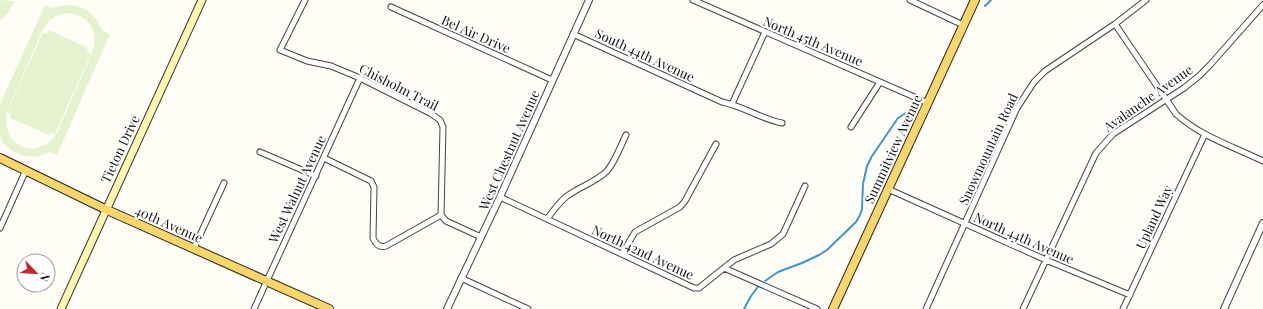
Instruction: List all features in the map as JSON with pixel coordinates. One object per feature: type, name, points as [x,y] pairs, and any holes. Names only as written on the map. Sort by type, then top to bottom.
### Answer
[{"type":"main road","name":"Tieton Drive","points":[[60,309],[202,0]]},
{"type":"main road","name":"Summitview Avenue","points":[[833,309],[975,0]]},
{"type":"main road","name":"40th Avenue","points":[[0,158],[105,209],[267,280],[329,309]]},
{"type":"street","name":"Chisholm Trail","points":[[305,0],[280,50],[307,61],[331,66],[360,78],[430,113],[440,120],[443,127],[441,216]]},
{"type":"street","name":"West Chestnut Avenue","points":[[447,309],[500,197],[589,0]]},
{"type":"street","name":"North 45th Avenue","points":[[693,0],[928,103]]},
{"type":"street","points":[[910,0],[963,25]]},
{"type":"street","name":"Snowmountain Road","points":[[926,309],[1017,108],[1034,82],[1045,71],[1115,24],[1146,0]]},
{"type":"street","name":"Avalanche Avenue","points":[[1023,309],[1096,153],[1102,145],[1113,134],[1184,88],[1210,65],[1263,5]]},
{"type":"street","name":"Bel Air Drive","points":[[391,7],[552,80]]},
{"type":"street","points":[[1115,24],[1165,100],[1176,114],[1186,123],[1206,134],[1263,161]]},
{"type":"street","points":[[764,32],[732,104],[770,121],[782,123]]},
{"type":"street","name":"South 44th Avenue","points":[[573,34],[708,96],[722,102],[732,104]]},
{"type":"street","name":"West Walnut Avenue","points":[[254,309],[360,78]]},
{"type":"street","points":[[851,128],[880,82]]},
{"type":"street","name":"Upland Way","points":[[1123,309],[1206,134]]},
{"type":"street","points":[[547,219],[559,203],[568,195],[606,172],[613,162],[626,135]]},
{"type":"street","points":[[622,254],[635,232],[686,201],[716,144]]},
{"type":"street","points":[[260,152],[316,176]]},
{"type":"street","points":[[324,158],[371,181],[374,187],[373,238],[380,246],[386,246],[441,216],[446,220],[481,237]]},
{"type":"street","points":[[0,228],[26,170]]},
{"type":"street","points":[[194,248],[224,183]]},
{"type":"street","points":[[806,186],[783,234],[771,244],[734,260],[724,268],[817,309]]},
{"type":"street","name":"North 44th Avenue","points":[[888,189],[1046,260],[1130,295]]},
{"type":"street","name":"North 42nd Avenue","points":[[500,197],[694,288],[699,288],[724,268]]},
{"type":"street","points":[[1224,309],[1263,223]]},
{"type":"street","points":[[461,278],[528,309]]},
{"type":"green space","points":[[0,0],[14,1],[9,12],[0,21]]},
{"type":"green space","points":[[45,5],[52,8],[68,5],[82,8],[94,16],[102,30],[110,34],[57,155],[50,152],[36,157],[24,156],[12,151],[3,143],[0,136],[0,104]],"holes":[[[71,13],[78,15],[91,26],[94,37],[93,50],[57,133],[49,142],[39,147],[30,148],[22,146],[14,141],[9,133],[6,123],[7,111],[43,29],[52,19],[62,14]]]},
{"type":"green space","points":[[49,30],[88,48],[86,51],[91,53],[55,134],[51,132],[49,135],[10,118],[11,114],[7,112],[43,32],[47,34]]},
{"type":"waterway","points":[[985,6],[991,0]]},
{"type":"waterway","points":[[765,281],[778,272],[802,263],[827,250],[856,222],[862,209],[863,184],[867,166],[872,156],[898,118],[909,111]]},
{"type":"waterway","points":[[744,309],[758,287]]}]
